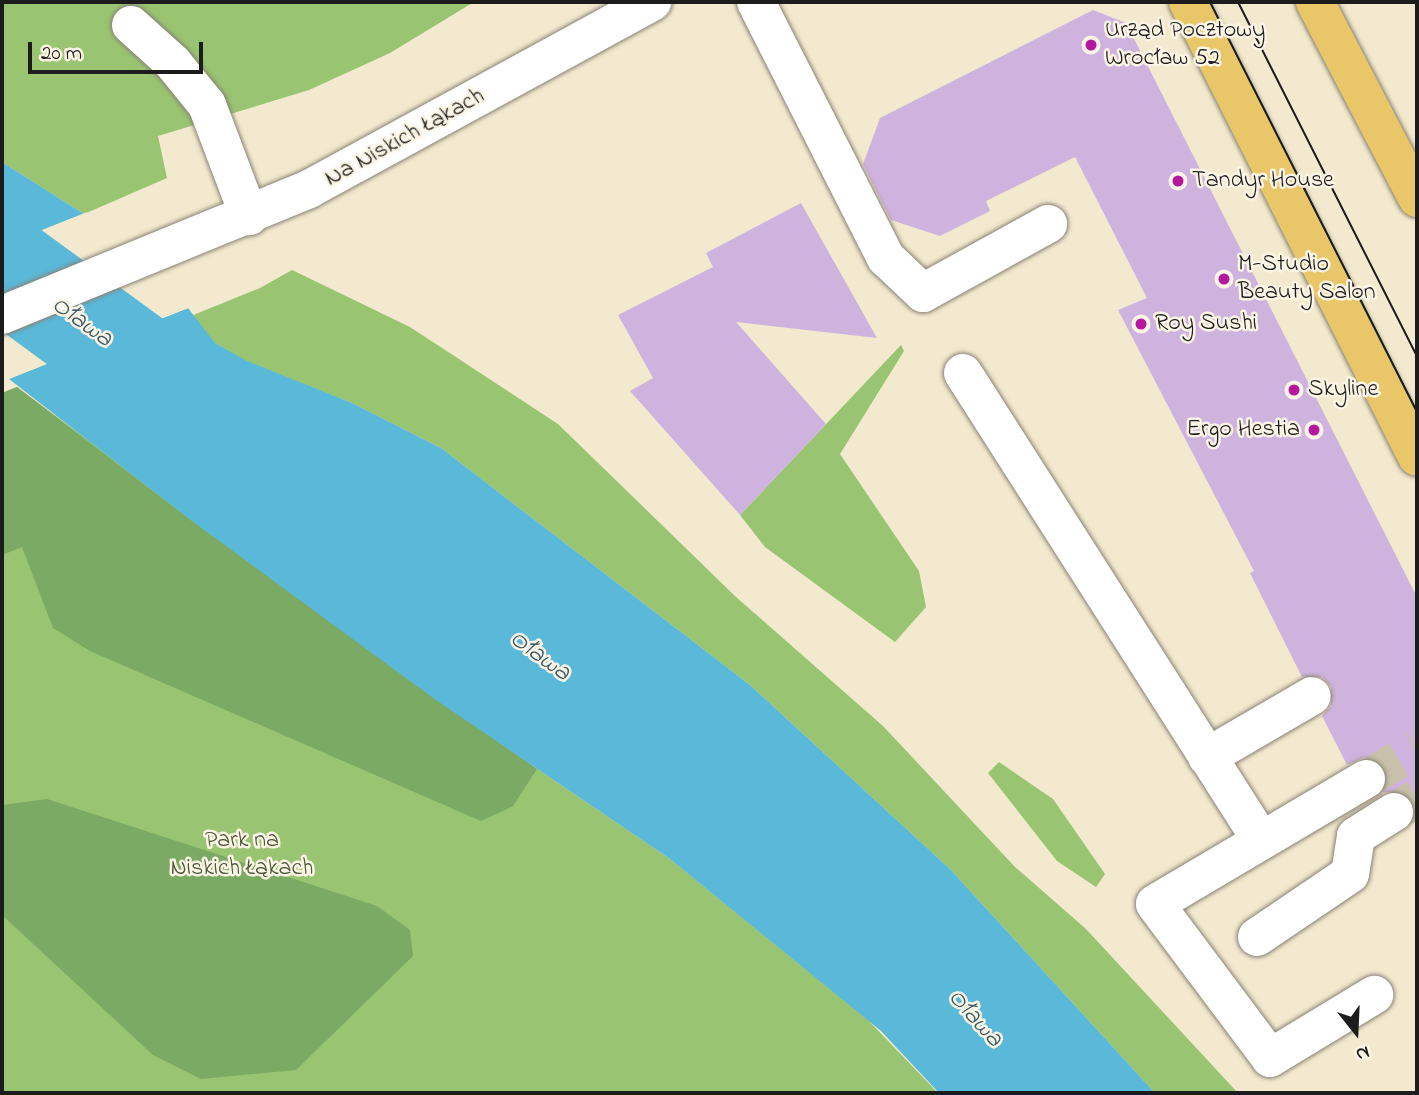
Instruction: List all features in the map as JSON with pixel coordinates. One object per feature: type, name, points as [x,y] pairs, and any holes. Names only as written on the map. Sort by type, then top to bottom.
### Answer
[{"type":"main road","points":[[1188,2],[1417,457]]},
{"type":"main road","points":[[1315,2],[1417,198]]},
{"type":"street","name":"Na Niskich Łąkach","points":[[2,315],[249,216],[427,128],[652,2]]},
{"type":"street","points":[[756,2],[886,258],[923,293],[1048,223]]},
{"type":"street","points":[[131,25],[173,63],[207,105],[224,157],[249,216]]},
{"type":"street","points":[[963,373],[1261,840]]},
{"type":"street","points":[[1207,757],[1312,696]]},
{"type":"street","points":[[1366,779],[1190,879],[1155,904],[1270,1058],[1374,995]]},
{"type":"street","points":[[1256,937],[1350,874],[1356,836],[1394,812]]},
{"type":"green space","points":[[2,2],[474,2],[390,53],[309,90],[158,136],[167,178],[84,214],[2,162]]},
{"type":"green space","points":[[292,270],[410,327],[558,424],[736,597],[883,726],[1015,867],[1086,929],[1238,1093],[1155,1093],[950,869],[750,685],[441,448],[352,403],[247,362],[215,343],[191,316],[260,288]]},
{"type":"green space","points":[[901,345],[904,351],[840,454],[919,571],[926,607],[895,642],[765,547],[740,515]]},
{"type":"green space","name":"Park na Niskich Łąkach","points":[[17,387],[433,698],[670,859],[868,1020],[938,1093],[2,1093],[2,393]]},
{"type":"green space","points":[[17,387],[192,521],[537,769],[513,806],[481,821],[90,651],[53,628],[22,547],[2,555],[2,393]]},
{"type":"green space","points":[[999,762],[1053,799],[1105,874],[1096,887],[1057,861],[988,773]]},
{"type":"green space","points":[[47,799],[377,906],[410,930],[413,956],[296,1070],[201,1079],[153,1055],[2,915],[2,805]]},
{"type":"water","points":[[2,162],[84,214],[2,246]]},
{"type":"water","points":[[188,308],[215,343],[247,361],[352,403],[441,448],[750,685],[950,869],[1155,1093],[939,1093],[881,1031],[670,859],[433,698],[192,521],[9,379]]},
{"type":"pier","points":[[87,212],[86,217],[2,250],[2,246]]},
{"type":"pier","points":[[186,305],[191,307],[6,380],[8,376]]},
{"type":"building","points":[[1093,10],[1126,23],[1417,597],[1417,818],[1413,801],[1405,793],[1383,792],[1388,778],[1377,760],[1365,757],[1347,765],[1322,716],[1331,706],[1331,686],[1322,677],[1302,677],[1250,573],[1254,571],[1118,310],[1147,298],[1075,157],[986,201],[990,211],[940,236],[891,220],[863,164],[880,118]]},
{"type":"building","points":[[801,203],[877,338],[736,322],[826,424],[740,515],[630,391],[653,378],[618,315],[713,267],[706,253]]},
{"type":"waterway","name":"Oława","points":[[2,266],[222,427]]},
{"type":"tunnel","points":[[1366,779],[1417,749]]},
{"type":"tunnel","points":[[1394,812],[1417,798]]},
{"type":"tram line","points":[[1210,2],[1417,412]]},
{"type":"tram line","points":[[1238,2],[1417,357]]},
{"type":"place","name":"Urząd Pocztowy Wrocław 52","points":[[1091,45]]},
{"type":"place","name":"Tandyr House","points":[[1178,181]]},
{"type":"place","name":"M-Studio Beauty Salon","points":[[1224,279]]},
{"type":"place","name":"Roy Sushi","points":[[1141,324]]},
{"type":"place","name":"Skyline","points":[[1294,390]]},
{"type":"place","name":"Ergo Hestia","points":[[1314,430]]}]
